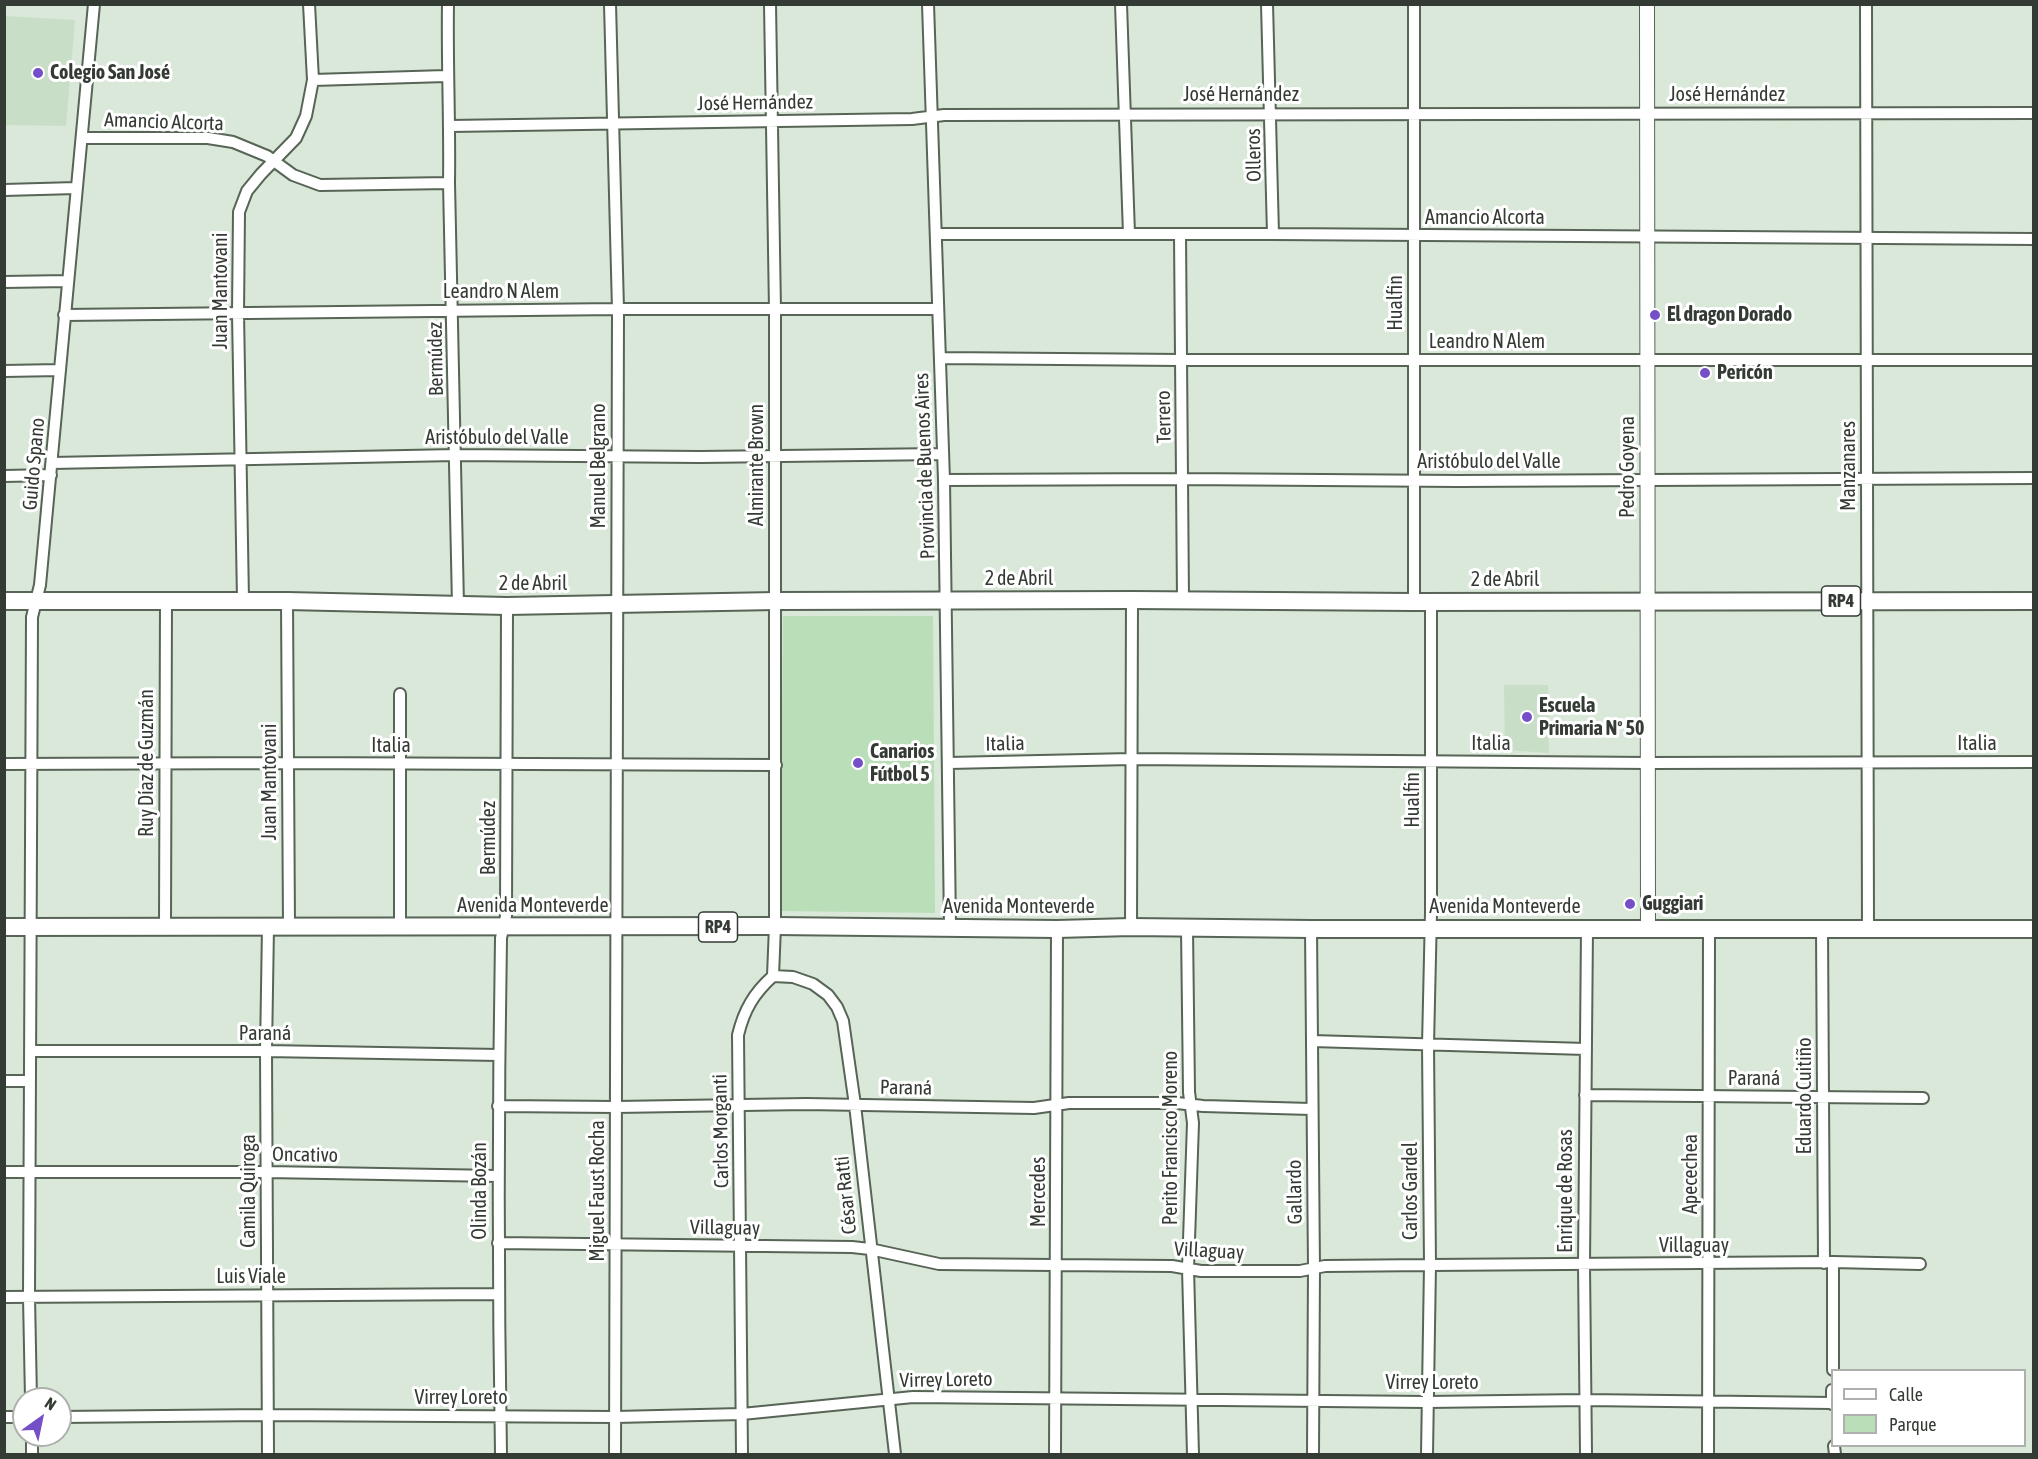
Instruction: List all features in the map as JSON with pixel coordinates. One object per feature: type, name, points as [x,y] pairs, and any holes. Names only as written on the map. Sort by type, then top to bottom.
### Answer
[{"type":"main road","name":"2 de Abril","points":[[4,601],[243,600],[507,606],[776,601],[2034,601]]},
{"type":"main road","name":"Avenida Monteverde","points":[[4,927],[2034,929]]},
{"type":"street","name":"Guido Spano","points":[[31,1387],[28,1297],[32,617],[40,585],[94,4]]},
{"type":"street","name":"Juan Mantovani","points":[[243,600],[238,312],[239,212],[247,191],[286,150],[301,128],[310,103],[313,80],[309,4]]},
{"type":"street","name":"Bermúdez","points":[[448,4],[447,76],[450,126],[449,183],[458,605]]},
{"type":"street","name":"Manuel Belgrano","points":[[610,4],[618,309],[615,927]]},
{"type":"street","name":"Almirante Brown","points":[[770,4],[775,310],[775,926]]},
{"type":"street","name":"Provincia de Buenos Aires","points":[[928,4],[947,601],[950,927]]},
{"type":"street","points":[[1121,4],[1129,234]]},
{"type":"street","name":"Olleros","points":[[1267,4],[1274,234]]},
{"type":"street","name":"Hualfin","points":[[1414,4],[1414,480],[1431,762],[1431,928]]},
{"type":"street","name":"Pedro Goyena","points":[[1647,4],[1648,929]]},
{"type":"street","name":"Manzanares","points":[[1866,4],[1868,928]]},
{"type":"street","points":[[313,80],[447,76]]},
{"type":"street","name":"José Hernández","points":[[450,126],[1125,114],[2034,113]]},
{"type":"street","name":"Amancio Alcorta","points":[[82,138],[216,138],[233,142],[274,161],[293,175],[320,185],[449,183]]},
{"type":"street","points":[[4,190],[76,188]]},
{"type":"street","name":"Amancio Alcorta","points":[[937,234],[2034,239]]},
{"type":"street","name":"Terrero","points":[[1180,235],[1183,600]]},
{"type":"street","points":[[4,282],[68,281]]},
{"type":"street","name":"Leandro N Alem","points":[[64,315],[452,310],[938,309]]},
{"type":"street","name":"Leandro N Alem","points":[[940,358],[2034,360]]},
{"type":"street","points":[[4,371],[60,370]]},
{"type":"street","name":"Aristóbulo del Valle","points":[[52,463],[456,455],[775,457],[943,454]]},
{"type":"street","points":[[4,476],[51,476]]},
{"type":"street","name":"Aristóbulo del Valle","points":[[944,480],[2034,478]]},
{"type":"street","name":"Ruy Díaz de Guzmán","points":[[165,926],[166,600]]},
{"type":"street","points":[[1131,927],[1132,600]]},
{"type":"street","name":"Juan Mantovani","points":[[287,601],[289,927]]},
{"type":"street","name":"Bermúdez","points":[[503,927],[506,916],[507,606]]},
{"type":"street","points":[[400,694],[400,926]]},
{"type":"street","name":"Italia","points":[[949,763],[1131,759],[1649,763],[2034,762]]},
{"type":"street","name":"Italia","points":[[4,764],[776,765]]},
{"type":"street","points":[[773,976],[775,926]]},
{"type":"street","name":"Camila Quiroga","points":[[268,927],[266,1052],[268,1455]]},
{"type":"street","name":"Olinda Bozán","points":[[501,1455],[498,1106],[503,927]]},
{"type":"street","name":"Miguel Faust Rocha","points":[[615,927],[615,1455]]},
{"type":"street","name":"Carlos Gardel","points":[[1427,1455],[1430,1265],[1428,1045],[1431,928]]},
{"type":"street","name":"Enrique de Rosas","points":[[1586,1455],[1584,1265],[1587,928]]},
{"type":"street","name":"Mercedes","points":[[1055,1455],[1057,929]]},
{"type":"street","name":"Perito Francisco Moreno","points":[[1187,929],[1189,1092],[1193,1123],[1188,1269],[1193,1455]]},
{"type":"street","name":"Gallardo","points":[[1311,929],[1313,1455]]},
{"type":"street","name":"Apecechea","points":[[1708,929],[1708,1455]]},
{"type":"street","name":"Eduardo Cuitiño","points":[[1822,929],[1822,1096],[1833,1369]]},
{"type":"street","name":"César Ratti","points":[[773,976],[793,977],[813,984],[828,995],[843,1021],[896,1455]]},
{"type":"street","name":"Carlos Morganti","points":[[742,1455],[738,1035],[742,1018],[750,1001],[773,976]]},
{"type":"street","points":[[1312,1041],[1586,1049]]},
{"type":"street","name":"Paraná","points":[[30,1052],[499,1054]]},
{"type":"street","points":[[4,1081],[30,1081]]},
{"type":"street","name":"Paraná","points":[[1585,1095],[1923,1098]]},
{"type":"street","name":"Paraná","points":[[498,1106],[855,1105],[1034,1108],[1057,1105],[1177,1103],[1311,1109]]},
{"type":"street","name":"Oncativo","points":[[4,1172],[267,1172],[498,1176]]},
{"type":"street","name":"Villaguay","points":[[498,1243],[870,1249],[939,1264],[1172,1266],[1201,1271],[1300,1271],[1325,1266],[1829,1262],[1920,1264]]},
{"type":"street","name":"Luis Viale","points":[[4,1297],[498,1293]]},
{"type":"street","name":"Virrey Loreto","points":[[72,1417],[267,1415],[616,1417],[742,1414],[913,1397],[1831,1403]]},
{"type":"shaded area","name":"Colegio San José","points":[[4,16],[75,20],[66,126],[5,125]]},
{"type":"shaded area","name":"Escuela Primaria Nº 50","points":[[1504,685],[1548,685],[1549,753],[1505,750]]},
{"type":"green space","name":"Canarios Fútbol 5","points":[[783,616],[933,616],[935,913],[780,911]]},
{"type":"place","name":"Colegio San José","points":[[38,73]]},
{"type":"place","name":"El dragon Dorado","points":[[1655,315]]},
{"type":"place","name":"Pericón","points":[[1705,373]]},
{"type":"place","name":"Escuela Primaria Nº 50","points":[[1527,717]]},
{"type":"place","name":"Canarios Fútbol 5","points":[[858,763]]},
{"type":"place","name":"Guggiari","points":[[1630,904]]}]
